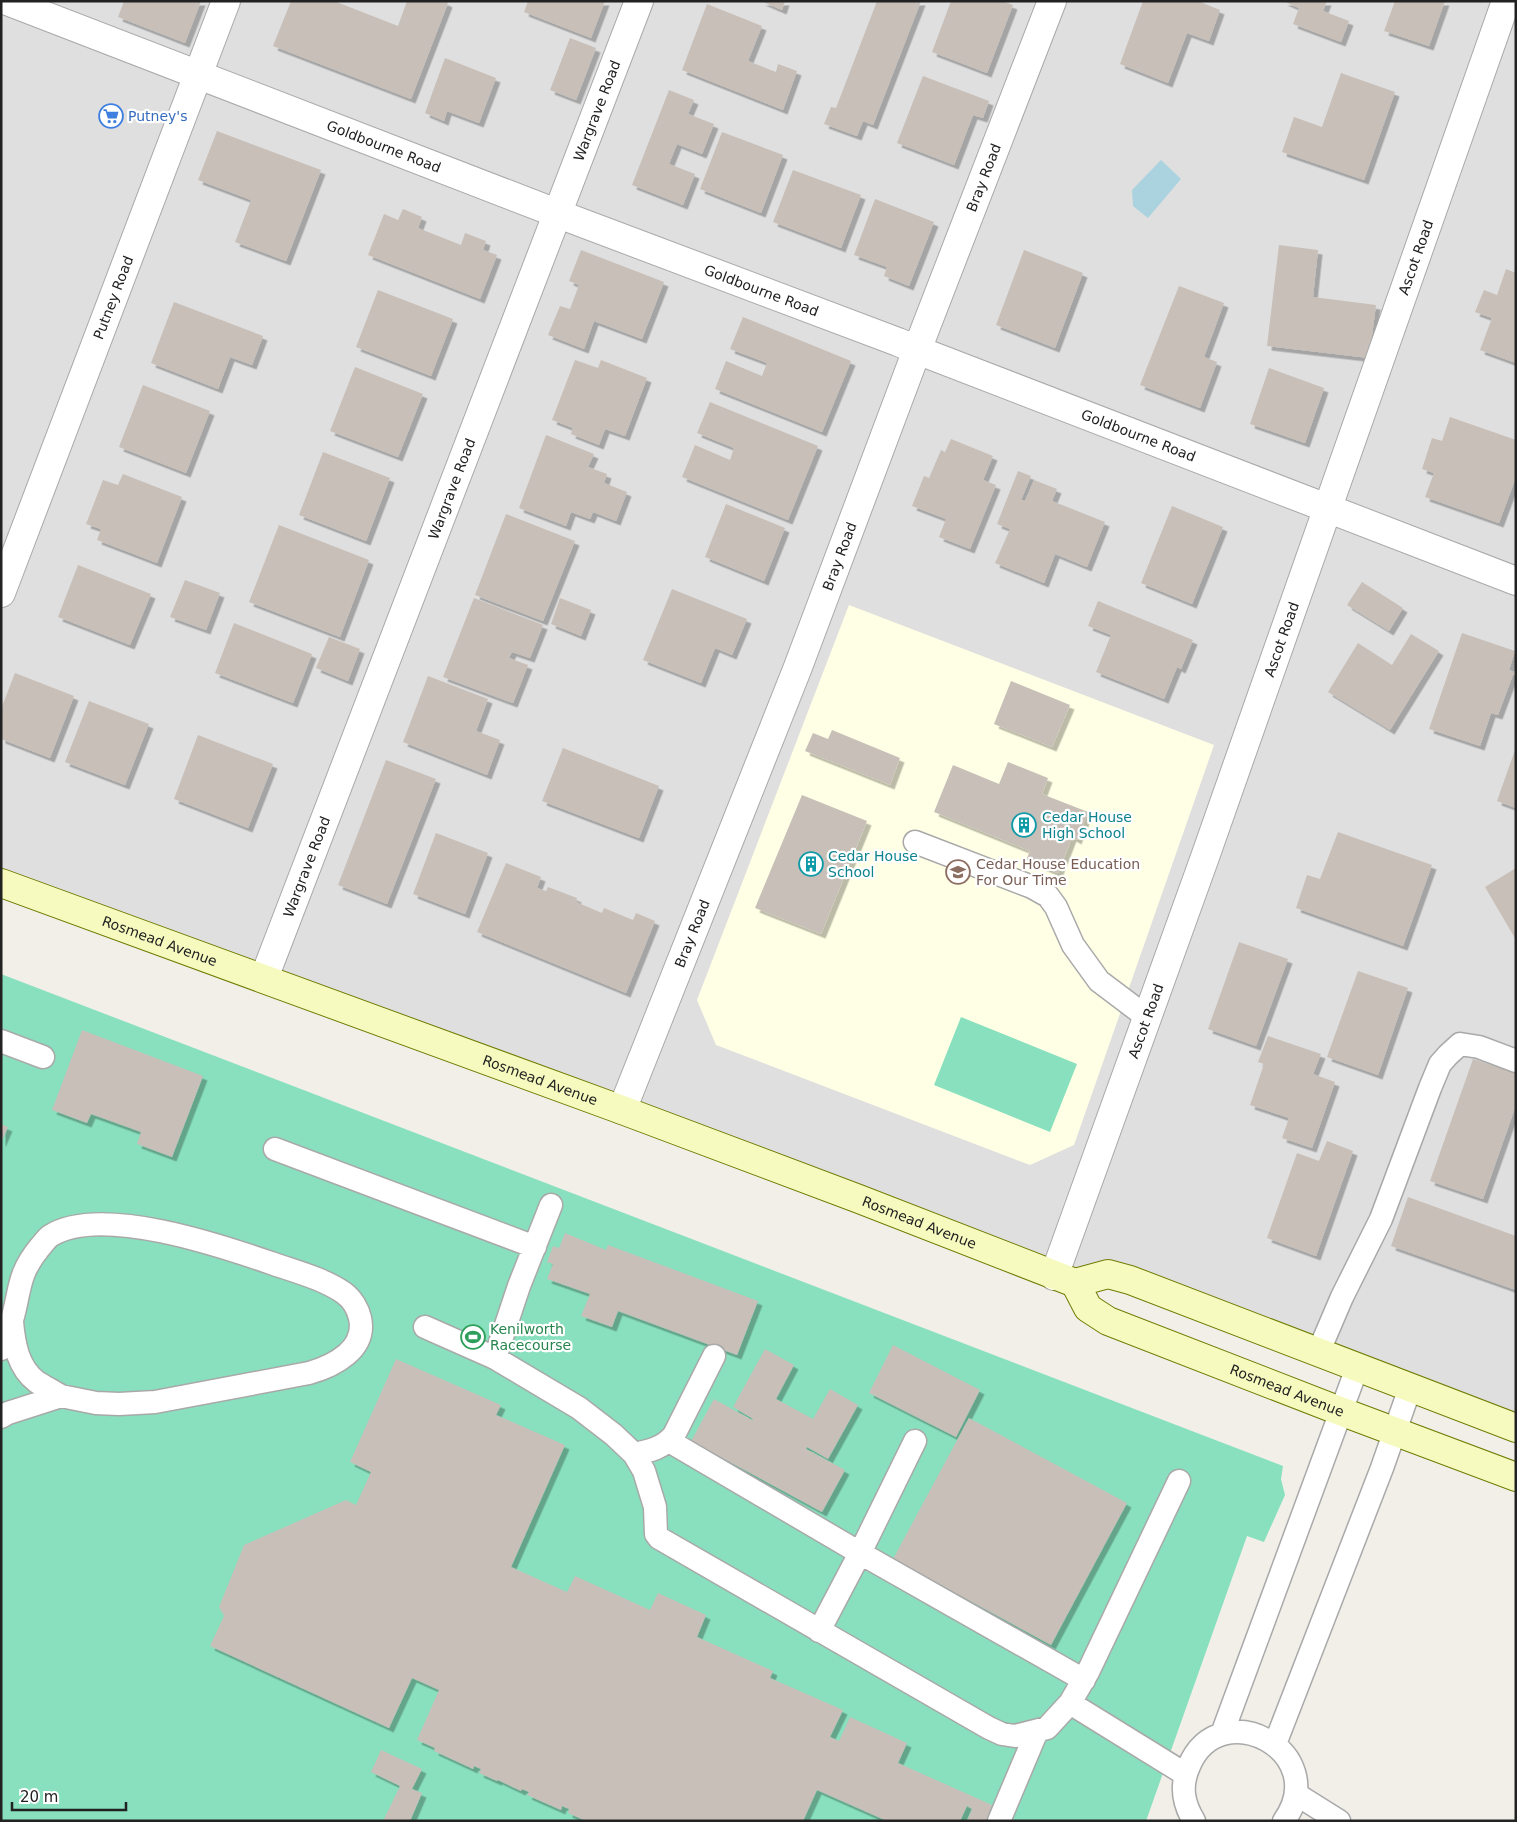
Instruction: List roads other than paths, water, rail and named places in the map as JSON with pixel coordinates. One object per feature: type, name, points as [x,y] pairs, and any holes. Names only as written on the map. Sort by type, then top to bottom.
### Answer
[{"type":"main road","name":"Rosmead Avenue","points":[[1,883],[264,978],[860,1199],[1064,1280],[1088,1308],[1108,1320],[1340,1411],[1516,1477]]},
{"type":"main road","points":[[1064,1280],[1108,1274],[1130,1280],[1516,1428]]},
{"type":"street","name":"Goldbourne Road","points":[[7,1],[1516,581]]},
{"type":"street","name":"Putney Road","points":[[1,593],[226,1]]},
{"type":"street","name":"Wargrave Road","points":[[264,978],[639,1]]},
{"type":"street","name":"Bray Road","points":[[622,1110],[798,667],[917,350],[1052,1]]},
{"type":"street","name":"Ascot Road","points":[[1064,1280],[1148,1018],[1506,1]]},
{"type":"lane","points":[[915,842],[1032,887],[1048,896],[1056,906],[1073,945],[1100,981],[1148,1018]]},
{"type":"lane","points":[[1,1041],[43,1057]]},
{"type":"lane","points":[[1318,1353],[1342,1297],[1381,1219],[1440,1064],[1460,1044],[1479,1047],[1516,1061]]},
{"type":"lane","points":[[275,1149],[535,1248]]},
{"type":"lane","points":[[495,1358],[551,1206]]},
{"type":"lane","points":[[1,1349],[12,1321],[23,1272],[34,1254],[49,1236],[69,1228],[86,1225],[136,1227],[175,1234],[298,1273],[345,1294],[355,1306],[361,1325],[360,1338],[351,1350],[340,1361],[326,1368],[309,1373],[155,1402],[118,1404],[96,1403],[61,1396],[37,1382],[24,1370],[13,1342],[12,1321]]},
{"type":"lane","points":[[425,1327],[495,1358],[579,1408],[614,1435],[634,1454],[644,1471],[655,1508],[656,1534],[658,1538],[1002,1734],[1015,1736],[1047,1728],[1070,1704],[1084,1680],[1179,1482]]},
{"type":"lane","points":[[634,1454],[656,1449],[669,1442],[680,1426],[714,1356]]},
{"type":"lane","points":[[1222,1734],[1357,1368]]},
{"type":"lane","points":[[1275,1744],[1410,1388]]},
{"type":"lane","points":[[1,1417],[61,1396]]},
{"type":"lane","points":[[819,1631],[915,1441]]},
{"type":"lane","points":[[669,1442],[1084,1680]]},
{"type":"lane","points":[[1070,1704],[1185,1774]]},
{"type":"lane","points":[[999,1821],[1037,1731]]},
{"type":"lane","points":[[1194,1821],[1188,1810],[1183,1792],[1185,1774],[1192,1757],[1205,1743],[1222,1734],[1240,1732],[1258,1735],[1275,1744],[1285,1754],[1291,1766],[1295,1779],[1296,1794],[1291,1812],[1284,1821]]},
{"type":"lane","points":[[1296,1794],[1339,1821]]},
{"type":"water","points":[[1161,160],[1181,179],[1148,218],[1133,206],[1132,190]]},
{"type":"place","name":"Putney's","points":[[111,116]]},
{"type":"place","name":"Cedar House High School","points":[[1024,825]]},
{"type":"place","name":"Cedar House School","points":[[811,864]]},
{"type":"place","name":"Cedar House Education For Our Time","points":[[958,872]]},
{"type":"place","name":"Kenilworth Racecourse","points":[[473,1337]]}]
